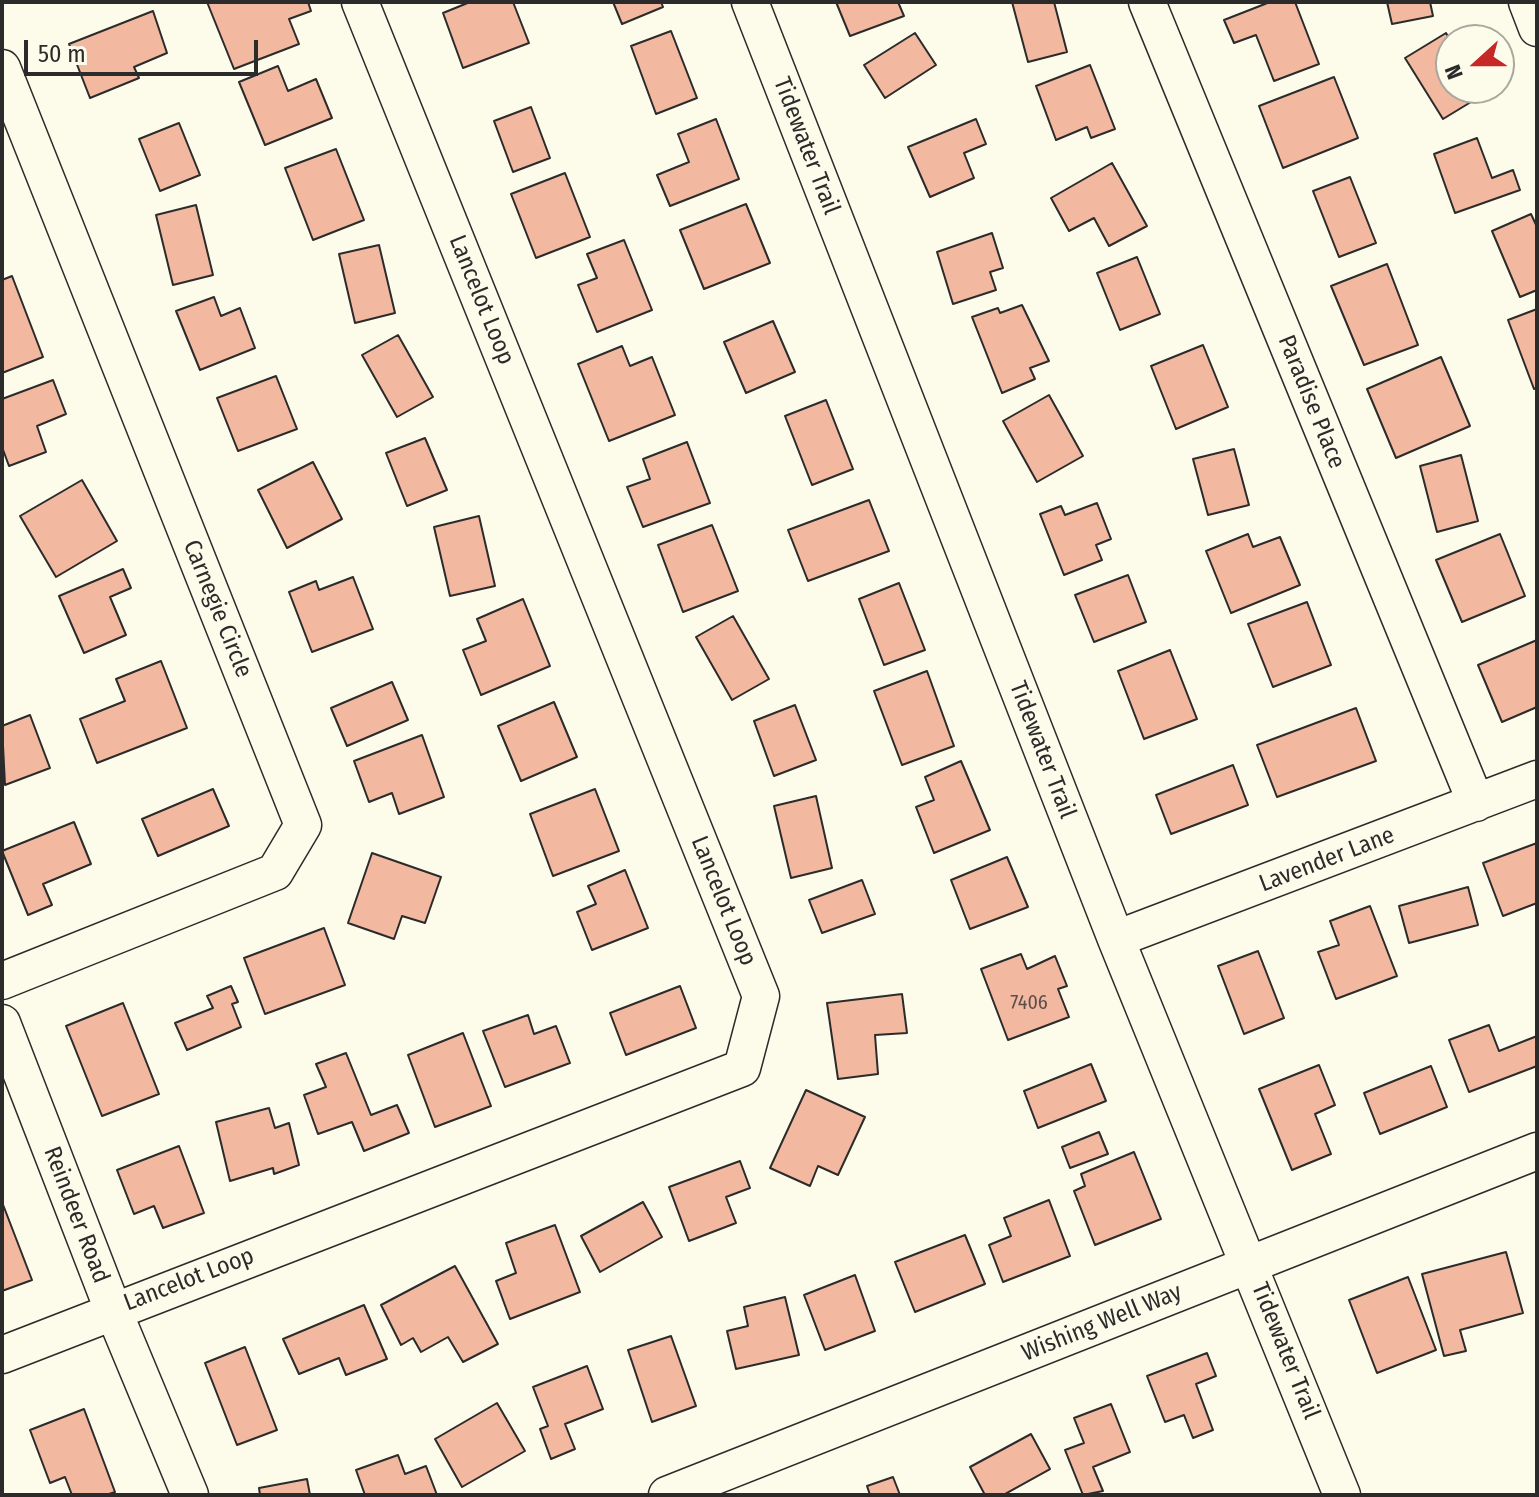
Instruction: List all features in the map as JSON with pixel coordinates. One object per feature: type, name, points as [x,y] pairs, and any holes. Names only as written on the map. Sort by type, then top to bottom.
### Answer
[{"type":"street","name":"Lancelot Loop","points":[[2,1355],[742,1068],[761,996],[360,2]]},
{"type":"street","name":"Tidewater Trail","points":[[750,2],[1116,939],[1342,1495]]},
{"type":"street","name":"Paradise Place","points":[[1147,2],[1476,803]]},
{"type":"street","points":[[1527,2],[1537,28]]},
{"type":"street","name":"Carnegie Circle","points":[[2,68],[303,825],[275,872],[2,981]]},
{"type":"street","name":"Lavender Lane","points":[[1116,939],[1537,779]]},
{"type":"street","name":"Reindeer Road","points":[[2,1023],[113,1310],[190,1495]]},
{"type":"street","name":"Wishing Well Way","points":[[667,1495],[1537,1151]]},
{"type":"building","points":[[207,2],[308,2],[311,11],[289,19],[299,44],[234,69]]},
{"type":"building","points":[[470,2],[513,2],[529,43],[463,68],[443,13]]},
{"type":"building","points":[[613,2],[661,2],[663,7],[622,24]]},
{"type":"building","points":[[836,2],[898,2],[904,16],[850,36]]},
{"type":"building","points":[[1012,2],[1054,2],[1067,52],[1028,62]]},
{"type":"building","points":[[1270,2],[1295,2],[1319,64],[1274,81],[1256,35],[1234,43],[1224,20]]},
{"type":"building","points":[[1387,2],[1430,2],[1433,16],[1392,24]]},
{"type":"building","points":[[153,11],[167,53],[134,67],[139,78],[90,98],[69,44]]},
{"type":"building","points":[[671,31],[697,98],[656,114],[631,46]]},
{"type":"building","points":[[915,33],[936,65],[885,98],[864,65]]},
{"type":"building","points":[[1435,40],[1435,104],[1468,104],[1443,119],[1405,58]]},
{"type":"building","points":[[1090,65],[1115,129],[1091,138],[1087,127],[1056,140],[1036,86]]},
{"type":"building","points":[[278,66],[288,91],[316,79],[332,118],[265,145],[239,82]]},
{"type":"building","points":[[1334,77],[1358,138],[1283,168],[1259,106]]},
{"type":"building","points":[[531,107],[550,158],[513,172],[494,121]]},
{"type":"building","points":[[716,119],[739,179],[670,206],[657,175],[689,162],[678,134]]},
{"type":"building","points":[[976,119],[986,144],[964,153],[974,178],[930,197],[908,147]]},
{"type":"building","points":[[179,123],[200,175],[160,191],[139,139]]},
{"type":"building","points":[[1477,138],[1492,178],[1513,170],[1520,190],[1455,213],[1434,154]]},
{"type":"building","points":[[336,149],[364,220],[313,240],[285,168]]},
{"type":"building","points":[[1112,163],[1147,226],[1109,246],[1094,218],[1069,231],[1051,198]]},
{"type":"building","points":[[565,173],[590,237],[536,258],[511,194]]},
{"type":"building","points":[[1350,177],[1376,243],[1339,257],[1313,191]]},
{"type":"building","points":[[746,204],[770,263],[704,289],[680,230]]},
{"type":"building","points":[[196,205],[213,275],[173,285],[156,215]]},
{"type":"building","points":[[1531,214],[1537,227],[1537,290],[1520,297],[1492,231]]},
{"type":"building","points":[[992,233],[1003,268],[990,272],[996,290],[953,304],[937,252]]},
{"type":"building","points":[[624,240],[652,310],[597,332],[578,285],[597,278],[587,254]]},
{"type":"building","points":[[379,245],[395,313],[355,323],[339,254]]},
{"type":"building","points":[[1137,257],[1160,314],[1120,330],[1097,273]]},
{"type":"building","points":[[1387,264],[1418,345],[1364,365],[1331,286]]},
{"type":"building","points":[[12,276],[43,357],[2,373],[2,280]]},
{"type":"building","points":[[214,297],[221,316],[240,308],[255,348],[200,370],[176,311]]},
{"type":"building","points":[[1022,305],[1049,361],[1030,368],[1035,379],[1002,393],[972,317],[998,308],[1000,313]]},
{"type":"building","points":[[1537,309],[1537,388],[1534,389],[1508,320]]},
{"type":"building","points":[[773,321],[795,372],[746,393],[724,342]]},
{"type":"building","points":[[398,335],[433,397],[397,417],[362,355]]},
{"type":"building","points":[[1203,345],[1228,407],[1176,429],[1151,366]]},
{"type":"building","points":[[622,346],[630,366],[652,357],[675,415],[609,441],[578,364]]},
{"type":"building","points":[[1441,357],[1470,426],[1396,458],[1367,389]]},
{"type":"building","points":[[276,376],[297,429],[238,451],[217,398]]},
{"type":"building","points":[[53,380],[66,414],[37,426],[46,452],[9,466],[2,447],[2,399]]},
{"type":"building","points":[[1049,395],[1083,456],[1037,482],[1003,421]]},
{"type":"building","points":[[826,400],[853,469],[812,485],[785,416]]},
{"type":"building","points":[[425,438],[447,490],[407,506],[386,453]]},
{"type":"building","points":[[687,442],[710,503],[643,527],[627,487],[650,479],[643,459]]},
{"type":"building","points":[[1234,449],[1249,505],[1208,515],[1193,459]]},
{"type":"building","points":[[1461,455],[1478,521],[1437,532],[1420,466]]},
{"type":"building","points":[[313,462],[342,519],[287,548],[258,490]]},
{"type":"building","points":[[82,480],[117,541],[56,577],[20,516]]},
{"type":"building","points":[[869,500],[889,551],[808,581],[788,530]]},
{"type":"building","points":[[1097,503],[1111,539],[1096,545],[1102,560],[1064,575],[1040,514],[1061,506],[1065,515]]},
{"type":"building","points":[[479,516],[495,586],[450,596],[434,527]]},
{"type":"building","points":[[712,525],[738,591],[683,612],[658,545]]},
{"type":"building","points":[[1248,534],[1253,547],[1280,537],[1300,585],[1231,613],[1206,551]]},
{"type":"building","points":[[1500,534],[1525,596],[1462,622],[1436,560]]},
{"type":"building","points":[[123,569],[131,588],[110,597],[126,635],[84,653],[59,596]]},
{"type":"building","points":[[1128,575],[1146,622],[1094,642],[1075,595]]},
{"type":"building","points":[[353,577],[373,629],[312,652],[289,592],[316,581],[319,590]]},
{"type":"building","points":[[899,583],[925,650],[884,665],[859,599]]},
{"type":"building","points":[[523,599],[550,666],[481,695],[463,650],[486,641],[477,619]]},
{"type":"building","points":[[1307,602],[1331,665],[1273,687],[1248,624]]},
{"type":"building","points":[[733,616],[769,679],[732,700],[696,637]]},
{"type":"building","points":[[1537,640],[1537,707],[1502,722],[1478,665]]},
{"type":"building","points":[[1170,650],[1197,719],[1144,739],[1118,671]]},
{"type":"building","points":[[161,661],[187,728],[97,763],[80,719],[125,701],[116,679]]},
{"type":"building","points":[[927,671],[954,746],[902,765],[874,691]]},
{"type":"building","points":[[392,682],[408,720],[347,746],[331,708]]},
{"type":"building","points":[[554,702],[577,757],[521,781],[498,726]]},
{"type":"building","points":[[795,705],[816,760],[774,776],[754,721]]},
{"type":"building","points":[[1356,708],[1376,761],[1277,797],[1257,745]]},
{"type":"building","points":[[30,715],[50,768],[5,785],[2,726]]},
{"type":"building","points":[[422,735],[444,797],[399,814],[392,793],[369,802],[354,761]]},
{"type":"building","points":[[961,761],[990,830],[934,853],[916,807],[934,800],[925,777]]},
{"type":"building","points":[[1233,765],[1248,805],[1171,834],[1156,795]]},
{"type":"building","points":[[213,789],[229,826],[158,856],[142,819]]},
{"type":"building","points":[[595,789],[619,851],[553,876],[530,814]]},
{"type":"building","points":[[816,796],[832,868],[791,878],[774,806]]},
{"type":"building","points":[[74,822],[91,864],[43,884],[52,905],[28,915],[2,851]]},
{"type":"building","points":[[1537,843],[1537,903],[1503,916],[1483,863]]},
{"type":"building","points":[[372,853],[441,877],[425,923],[402,916],[394,939],[348,923]]},
{"type":"building","points":[[1007,857],[1028,907],[970,929],[951,880]]},
{"type":"building","points":[[625,870],[648,928],[592,950],[577,912],[596,904],[588,886]]},
{"type":"building","points":[[862,880],[875,914],[822,933],[809,900]]},
{"type":"building","points":[[1468,887],[1478,925],[1409,943],[1399,906]]},
{"type":"building","points":[[1370,906],[1397,976],[1336,999],[1318,952],[1339,945],[1330,921]]},
{"type":"building","points":[[324,928],[345,985],[265,1014],[244,958]]},
{"type":"building","points":[[1258,951],[1284,1018],[1244,1034],[1218,966]]},
{"type":"building","points":[[1021,954],[1027,969],[1055,956],[1067,986],[1058,989],[1069,1017],[1008,1040],[981,969]]},
{"type":"building","points":[[231,986],[238,1002],[232,1004],[241,1027],[187,1050],[175,1023],[213,1008],[207,996]]},
{"type":"building","points":[[680,986],[696,1028],[626,1055],[610,1013]]},
{"type":"building","points":[[902,994],[907,1033],[875,1035],[878,1074],[838,1079],[827,1003]]},
{"type":"building","points":[[123,1003],[159,1094],[102,1116],[66,1026]]},
{"type":"building","points":[[528,1015],[534,1034],[556,1026],[570,1063],[505,1087],[483,1031]]},
{"type":"building","points":[[1489,1025],[1499,1051],[1537,1036],[1537,1066],[1469,1092],[1449,1040]]},
{"type":"building","points":[[463,1033],[491,1106],[435,1127],[408,1055]]},
{"type":"building","points":[[346,1053],[371,1115],[397,1105],[409,1133],[364,1151],[352,1122],[318,1134],[304,1095],[326,1087],[316,1064]]},
{"type":"building","points":[[1091,1064],[1106,1101],[1038,1128],[1024,1091]]},
{"type":"building","points":[[1319,1065],[1335,1105],[1315,1114],[1331,1154],[1292,1170],[1259,1089]]},
{"type":"building","points":[[1431,1066],[1447,1107],[1380,1134],[1364,1093]]},
{"type":"building","points":[[806,1090],[865,1117],[838,1175],[818,1166],[810,1186],[770,1168]]},
{"type":"building","points":[[269,1108],[275,1128],[289,1123],[299,1165],[274,1174],[273,1168],[230,1181],[216,1122]]},
{"type":"building","points":[[1099,1132],[1108,1154],[1070,1168],[1062,1147]]},
{"type":"building","points":[[179,1146],[204,1213],[163,1228],[154,1206],[134,1214],[117,1170]]},
{"type":"building","points":[[1134,1152],[1161,1219],[1095,1245],[1074,1191],[1085,1186],[1081,1174]]},
{"type":"building","points":[[740,1161],[750,1188],[726,1197],[736,1223],[689,1241],[669,1187]]},
{"type":"building","points":[[1049,1200],[1070,1256],[1003,1282],[989,1245],[1011,1236],[1004,1218]]},
{"type":"building","points":[[2,1202],[32,1280],[2,1291]]},
{"type":"building","points":[[643,1202],[662,1237],[600,1272],[581,1236]]},
{"type":"building","points":[[555,1225],[580,1292],[510,1319],[496,1281],[516,1273],[506,1243]]},
{"type":"building","points":[[965,1235],[985,1284],[915,1312],[895,1262]]},
{"type":"building","points":[[1506,1252],[1523,1313],[1460,1330],[1466,1351],[1444,1356],[1422,1274]]},
{"type":"building","points":[[455,1266],[498,1344],[463,1362],[448,1337],[421,1352],[413,1338],[401,1345],[381,1305]]},
{"type":"building","points":[[855,1275],[875,1331],[825,1350],[804,1295]]},
{"type":"building","points":[[1408,1277],[1436,1350],[1377,1373],[1349,1300]]},
{"type":"building","points":[[785,1297],[799,1355],[736,1369],[727,1331],[748,1326],[744,1307]]},
{"type":"building","points":[[364,1305],[387,1359],[346,1375],[339,1358],[299,1374],[283,1339]]},
{"type":"building","points":[[671,1336],[696,1406],[652,1422],[628,1350]]},
{"type":"building","points":[[245,1347],[277,1430],[237,1445],[205,1363]]},
{"type":"building","points":[[1207,1353],[1216,1376],[1196,1384],[1213,1430],[1193,1438],[1184,1415],[1165,1422],[1147,1376]]},
{"type":"building","points":[[587,1366],[603,1409],[565,1424],[575,1449],[551,1459],[540,1429],[548,1426],[533,1387]]},
{"type":"building","points":[[497,1403],[525,1451],[462,1487],[435,1439]]},
{"type":"building","points":[[1111,1404],[1130,1452],[1093,1467],[1103,1491],[1083,1495],[1065,1450],[1084,1443],[1074,1418]]},
{"type":"building","points":[[84,1409],[115,1492],[106,1495],[72,1495],[65,1477],[50,1483],[30,1430]]},
{"type":"building","points":[[1031,1434],[1050,1469],[1003,1495],[985,1495],[970,1467]]},
{"type":"building","points":[[398,1455],[405,1474],[426,1466],[437,1495],[365,1495],[356,1470]]},
{"type":"building","points":[[893,1477],[900,1495],[870,1495],[867,1486]]},
{"type":"building","points":[[307,1479],[310,1495],[260,1495],[259,1488]]}]
